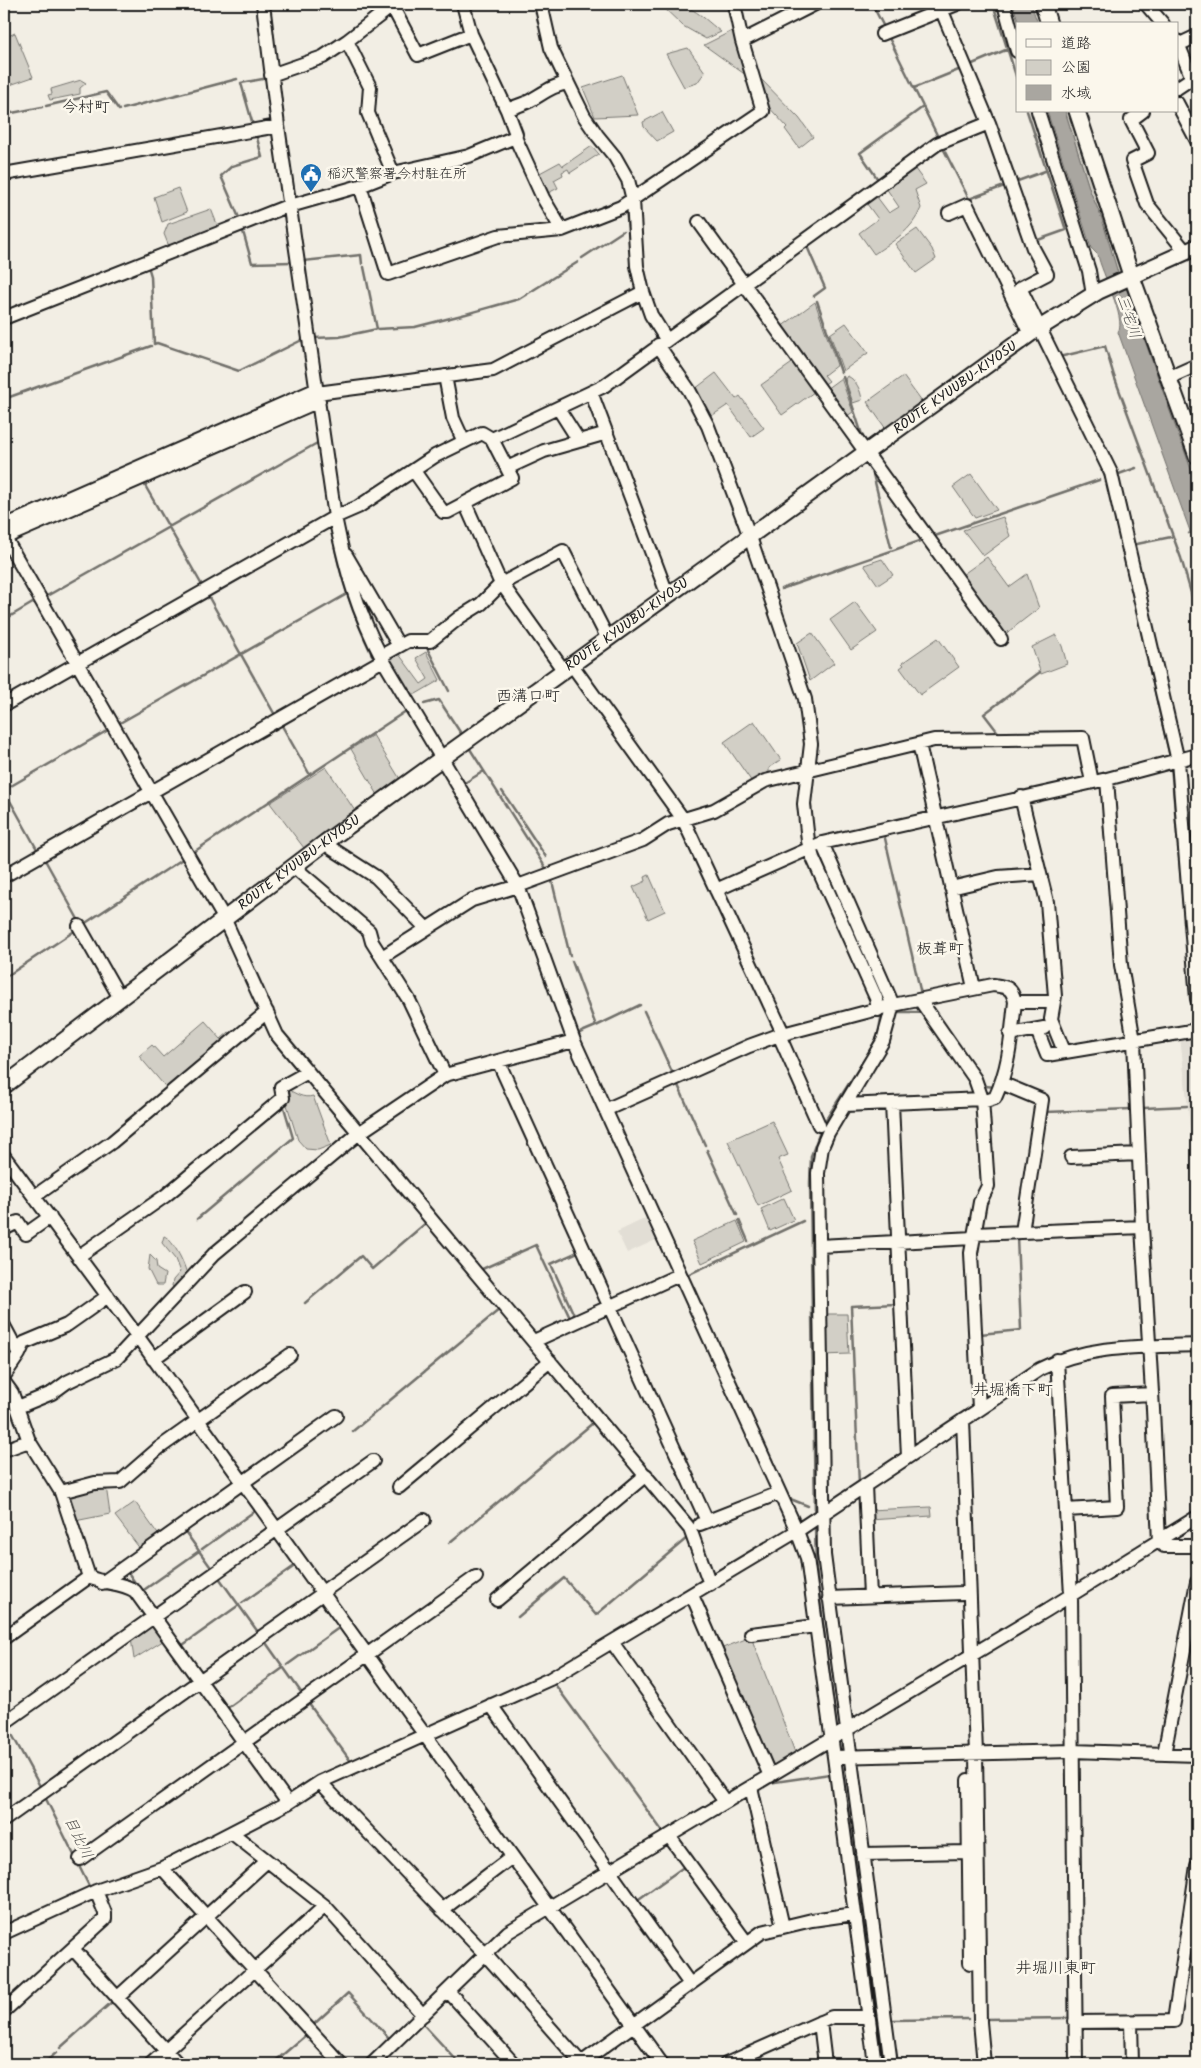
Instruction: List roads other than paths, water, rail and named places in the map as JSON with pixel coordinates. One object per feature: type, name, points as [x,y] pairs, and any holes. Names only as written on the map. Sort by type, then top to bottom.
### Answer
[{"type":"main road","points":[[1043,4],[1048,22]]},
{"type":"main road","points":[[1077,112],[1132,277],[1168,378],[1196,448]]},
{"type":"main road","name":"ROUTE KYUUBU-KIYOSU","points":[[4,1086],[326,842],[1035,331],[1096,293],[1192,250]]},
{"type":"street","points":[[263,4],[278,126],[335,517],[348,581],[366,628],[382,658],[518,886],[574,1041],[797,1531],[807,1558],[816,1626],[839,1735]]},
{"type":"street","points":[[462,4],[471,34],[507,110],[516,134],[515,137],[543,198],[562,230]]},
{"type":"street","points":[[541,4],[551,48],[568,83],[596,135],[624,170],[633,200],[637,266],[643,292],[662,342],[701,411],[750,537],[805,699],[810,726],[812,770],[804,804],[816,844],[813,858],[876,998],[884,1008],[883,1041],[822,1147],[818,1173],[818,1518],[829,1598],[854,1914],[875,2064]]},
{"type":"street","points":[[360,186],[388,274],[498,236],[562,230],[621,207],[763,111],[742,41],[734,4]]},
{"type":"street","points":[[742,41],[815,4]]},
{"type":"street","points":[[886,32],[940,7],[957,4]]},
{"type":"street","points":[[1004,4],[1016,47]]},
{"type":"street","points":[[1146,4],[1161,22]]},
{"type":"street","points":[[271,75],[310,63],[347,41],[391,5],[418,55],[471,34]]},
{"type":"street","points":[[940,7],[989,123],[1033,248],[1047,274],[1020,288],[1035,331]]},
{"type":"street","points":[[1178,87],[1192,78],[1178,43],[1197,36]]},
{"type":"street","points":[[347,41],[370,87],[368,113],[393,173]]},
{"type":"street","points":[[507,110],[534,99],[541,92],[558,84],[568,83]]},
{"type":"street","points":[[1178,105],[1197,140]]},
{"type":"street","points":[[1038,112],[1096,293]]},
{"type":"street","points":[[1142,112],[1131,120],[1148,153],[1132,161],[1147,204],[1192,250]]},
{"type":"street","points":[[492,440],[604,386],[662,342],[941,143],[989,123]]},
{"type":"street","points":[[4,174],[278,126]]},
{"type":"street","points":[[4,318],[290,205],[360,186],[393,173],[469,156],[515,137]]},
{"type":"street","points":[[949,213],[966,206],[1110,473],[1174,762],[1197,999]]},
{"type":"street","points":[[699,222],[1001,639]]},
{"type":"street","points":[[643,292],[493,370],[318,394],[4,535],[224,918],[277,1035],[690,1528],[710,1584]]},
{"type":"street","points":[[1168,378],[1197,366]]},
{"type":"street","points":[[445,376],[453,418],[464,442]]},
{"type":"street","points":[[591,392],[668,596]]},
{"type":"street","points":[[558,408],[579,441]]},
{"type":"street","points":[[4,705],[335,517],[358,508],[414,471],[419,465],[482,433],[492,440],[512,478],[448,512],[443,512],[414,471]]},
{"type":"street","points":[[507,468],[544,451],[607,433]]},
{"type":"street","points":[[465,503],[502,584],[683,819],[781,1034],[819,1125]]},
{"type":"street","points":[[340,545],[399,646]]},
{"type":"street","points":[[4,876],[382,658],[408,640],[430,641],[460,617],[482,604],[502,584],[563,551],[608,639]]},
{"type":"street","points":[[382,957],[472,900],[518,886],[643,840],[668,824],[714,810],[765,780],[934,740],[1083,738],[1092,782]]},
{"type":"street","points":[[919,744],[974,988]]},
{"type":"street","points":[[716,890],[816,844],[1107,779],[1197,755]]},
{"type":"street","points":[[1107,779],[1121,966],[1134,1041],[1159,1542],[1164,1546],[1197,1546]]},
{"type":"street","points":[[1021,797],[1047,902],[1055,996],[1051,1019],[1064,1051]]},
{"type":"street","points":[[326,842],[331,848],[376,877],[426,928]]},
{"type":"street","points":[[295,865],[300,872],[369,931],[372,942],[409,1000],[445,1076]]},
{"type":"street","points":[[952,888],[998,877],[1040,874]]},
{"type":"street","points":[[79,926],[120,998]]},
{"type":"street","points":[[605,1110],[748,1046],[781,1034],[974,988],[993,985],[1008,987],[1012,991],[1015,1002],[1010,1034],[1010,1059],[995,1098],[982,1101],[845,1105]]},
{"type":"street","points":[[920,1000],[975,1079],[982,1101],[988,1186],[980,1202],[971,1252],[979,1409]]},
{"type":"street","points":[[1015,1002],[1053,1002]]},
{"type":"street","points":[[35,1196],[112,1142],[267,1012]]},
{"type":"street","points":[[1010,1034],[1054,1026]]},
{"type":"street","points":[[1037,1030],[1047,1055],[1197,1030]]},
{"type":"street","points":[[18,1407],[52,1393],[67,1382],[118,1358],[214,1254],[359,1133],[445,1076],[574,1041]]},
{"type":"street","points":[[498,1062],[611,1306],[707,1522]]},
{"type":"street","points":[[79,1256],[165,1196],[283,1098],[281,1087],[308,1072]]},
{"type":"street","points":[[1002,1083],[1042,1100],[1022,1232]]},
{"type":"street","points":[[892,1103],[908,1457]]},
{"type":"street","points":[[1071,1157],[1139,1154]]},
{"type":"street","points":[[4,1156],[154,1359],[366,1656],[662,2064]]},
{"type":"street","points":[[4,1229],[18,1222],[26,1234],[50,1218]]},
{"type":"street","points":[[819,1246],[1022,1232],[1142,1227]]},
{"type":"street","points":[[534,1341],[679,1275]]},
{"type":"street","points":[[154,1359],[245,1292]]},
{"type":"street","points":[[4,1376],[24,1343],[67,1325],[108,1296]]},
{"type":"street","points":[[4,1326],[19,1354]]},
{"type":"street","points":[[5,1929],[96,1891],[162,1868],[288,1803],[320,1782],[550,1679],[818,1518],[979,1409],[1057,1360],[1089,1351],[1197,1345]]},
{"type":"street","points":[[61,1492],[95,1483],[120,1482],[158,1448],[290,1355]]},
{"type":"street","points":[[1057,1360],[1071,1595],[1076,2064]]},
{"type":"street","points":[[400,1487],[550,1361]]},
{"type":"street","points":[[4,1382],[12,1392],[29,1441],[61,1492],[89,1577],[102,1583],[129,1586],[135,1591],[288,1803]]},
{"type":"street","points":[[1066,1510],[1117,1507],[1112,1396],[1152,1394]]},
{"type":"street","points":[[102,1583],[336,1416]]},
{"type":"street","points":[[960,1423],[972,1753],[973,1890],[984,2064]]},
{"type":"street","points":[[4,1450],[29,1441]]},
{"type":"street","points":[[4,1723],[373,1461]]},
{"type":"street","points":[[497,1600],[646,1475]]},
{"type":"street","points":[[865,1486],[870,1596]]},
{"type":"street","points":[[690,1528],[779,1493]]},
{"type":"street","points":[[372,2064],[508,1932],[839,1735],[1159,1542],[1197,1517]]},
{"type":"street","points":[[4,1820],[200,1682],[424,1520]]},
{"type":"street","points":[[964,1538],[963,1592],[969,1656]]},
{"type":"street","points":[[4,1638],[89,1577]]},
{"type":"street","points":[[80,1859],[476,1577]]},
{"type":"street","points":[[1164,1754],[1197,1582]]},
{"type":"street","points":[[829,1598],[963,1592]]},
{"type":"street","points":[[692,1595],[770,1776]]},
{"type":"street","points":[[751,1634],[816,1626]]},
{"type":"street","points":[[612,1642],[725,1802]]},
{"type":"street","points":[[491,1705],[690,1984]]},
{"type":"street","points":[[842,1757],[1072,1751],[1197,1755]]},
{"type":"street","points":[[972,1753],[968,1852],[973,1890]]},
{"type":"street","points":[[842,1757],[863,1854],[891,2064]]},
{"type":"street","points":[[320,1782],[485,1954],[581,2064],[762,1932],[854,1914]]},
{"type":"street","points":[[751,1787],[783,1927]]},
{"type":"street","points":[[232,1833],[325,1906],[423,2015]]},
{"type":"street","points":[[669,1836],[746,1943]]},
{"type":"street","points":[[863,1854],[968,1852]]},
{"type":"street","points":[[442,1910],[512,1857]]},
{"type":"street","points":[[117,1998],[267,1861]]},
{"type":"street","points":[[1075,2022],[1174,2021],[1197,1866]]},
{"type":"street","points":[[162,1868],[341,2064]]},
{"type":"street","points":[[4,2011],[105,1919],[105,1913],[96,1891]]},
{"type":"street","points":[[151,2064],[325,1906]]},
{"type":"street","points":[[73,1949],[178,2064]]},
{"type":"street","points":[[448,1991],[514,2064]]},
{"type":"street","points":[[726,2064],[832,2017],[868,2017]]},
{"type":"street","points":[[820,2022],[825,2064]]},
{"type":"street","points":[[1131,2022],[1132,2064]]},
{"type":"water","points":[[1013,4],[1031,4],[1037,22],[1018,22]]},
{"type":"water","name":"三宅川","points":[[1047,112],[1065,112],[1090,191],[1102,219],[1118,273],[1120,273],[1125,285],[1182,445],[1185,445],[1183,447],[1197,486],[1197,551],[1191,533],[1188,534],[1190,531],[1118,332],[1120,326],[1116,306],[1098,255],[1091,248]]},
{"type":"waterway","points":[[872,4],[885,29]]},
{"type":"waterway","points":[[993,4],[1016,76]]},
{"type":"waterway","points":[[888,36],[939,139]]},
{"type":"waterway","points":[[970,65],[1008,49]]},
{"type":"waterway","points":[[914,88],[961,69]]},
{"type":"waterway","points":[[253,125],[241,83],[268,78]]},
{"type":"waterway","points":[[123,109],[237,79]]},
{"type":"waterway","points":[[46,106],[106,92],[119,110]]},
{"type":"waterway","points":[[4,111],[12,113],[42,107]]},
{"type":"waterway","points":[[879,181],[860,153],[923,107]]},
{"type":"waterway","points":[[1027,112],[1066,230],[1035,241]]},
{"type":"waterway","points":[[240,220],[221,176],[232,166],[262,157],[256,134]]},
{"type":"waterway","points":[[942,146],[970,201]]},
{"type":"waterway","points":[[1015,182],[1045,171]]},
{"type":"waterway","points":[[969,199],[1007,185]]},
{"type":"waterway","points":[[626,209],[630,247]]},
{"type":"waterway","points":[[242,228],[252,263],[293,262]]},
{"type":"waterway","points":[[582,258],[623,231]]},
{"type":"waterway","points":[[806,244],[825,288],[814,296]]},
{"type":"waterway","points":[[303,261],[361,255],[362,264]]},
{"type":"waterway","points":[[314,338],[339,337],[377,329],[415,327],[519,299],[578,262]]},
{"type":"waterway","points":[[148,266],[151,276],[154,344],[157,343],[239,371],[304,339]]},
{"type":"waterway","points":[[364,267],[377,329]]},
{"type":"waterway","points":[[633,275],[635,288]]},
{"type":"waterway","points":[[817,301],[841,372]]},
{"type":"waterway","points":[[640,303],[644,313]]},
{"type":"waterway","points":[[647,321],[660,341]]},
{"type":"waterway","points":[[1038,340],[1043,349]]},
{"type":"waterway","points":[[4,399],[151,346]]},
{"type":"waterway","points":[[1059,357],[1105,346],[1114,376],[1181,558],[1197,614]]},
{"type":"waterway","points":[[843,377],[864,441]]},
{"type":"waterway","points":[[45,597],[319,442]]},
{"type":"waterway","points":[[1116,475],[1136,468]]},
{"type":"waterway","points":[[872,470],[891,547]]},
{"type":"waterway","points":[[1103,471],[1107,482]]},
{"type":"waterway","points":[[932,537],[1099,480]]},
{"type":"waterway","points":[[143,482],[203,587]]},
{"type":"waterway","points":[[1115,517],[1170,757]]},
{"type":"waterway","points":[[1132,545],[1171,537]]},
{"type":"waterway","points":[[333,538],[348,598],[372,655]]},
{"type":"waterway","points":[[781,589],[920,541]]},
{"type":"waterway","points":[[207,594],[275,715]]},
{"type":"waterway","points":[[118,724],[347,594]]},
{"type":"waterway","points":[[4,620],[36,601]]},
{"type":"waterway","points":[[426,646],[449,691]]},
{"type":"waterway","points":[[1000,735],[984,714],[1040,672]]},
{"type":"waterway","points":[[424,704],[439,700],[462,735]]},
{"type":"waterway","points":[[812,706],[815,728]]},
{"type":"waterway","points":[[192,853],[406,711]]},
{"type":"waterway","points":[[281,724],[310,775]]},
{"type":"waterway","points":[[4,790],[110,729]]},
{"type":"waterway","points":[[470,749],[547,870]]},
{"type":"waterway","points":[[1171,765],[1183,904]]},
{"type":"waterway","points":[[463,784],[484,771]]},
{"type":"waterway","points":[[4,790],[38,851]]},
{"type":"waterway","points":[[502,791],[546,857]]},
{"type":"waterway","points":[[884,834],[921,994]]},
{"type":"waterway","points":[[1189,837],[1197,837]]},
{"type":"waterway","points":[[45,860],[79,921]]},
{"type":"waterway","points":[[84,924],[181,860]]},
{"type":"waterway","points":[[551,877],[570,956]]},
{"type":"waterway","points":[[4,978],[76,930]]},
{"type":"waterway","points":[[572,961],[596,1026],[577,1034]]},
{"type":"waterway","points":[[1191,1000],[1193,1025]]},
{"type":"waterway","points":[[596,1026],[640,1005]]},
{"type":"waterway","points":[[644,1011],[673,1074]]},
{"type":"waterway","points":[[897,1012],[918,1012]]},
{"type":"waterway","points":[[870,1050],[878,1035],[882,1013]]},
{"type":"waterway","points":[[823,1124],[866,1057]]},
{"type":"waterway","points":[[677,1083],[705,1145]]},
{"type":"waterway","points":[[985,1086],[996,1087]]},
{"type":"waterway","points":[[197,1219],[293,1138],[283,1104]]},
{"type":"waterway","points":[[1144,1108],[1187,1106]]},
{"type":"waterway","points":[[1045,1112],[1132,1109]]},
{"type":"waterway","points":[[815,1515],[810,1183],[811,1156],[821,1129]]},
{"type":"waterway","points":[[707,1150],[737,1215]]},
{"type":"waterway","points":[[41,1196],[81,1249]]},
{"type":"waterway","points":[[739,1220],[748,1241]]},
{"type":"waterway","points":[[685,1276],[803,1221]]},
{"type":"waterway","points":[[305,1303],[361,1256],[372,1269],[427,1222]]},
{"type":"waterway","points":[[980,1334],[1021,1330],[1017,1237]]},
{"type":"waterway","points":[[480,1270],[536,1245],[570,1318]]},
{"type":"waterway","points":[[574,1315],[551,1264],[580,1251]]},
{"type":"waterway","points":[[859,1484],[851,1306],[896,1304]]},
{"type":"waterway","points":[[353,1431],[500,1309]]},
{"type":"waterway","points":[[976,1419],[984,1414]]},
{"type":"waterway","points":[[449,1543],[594,1422]]},
{"type":"waterway","points":[[788,1498],[808,1506]]},
{"type":"waterway","points":[[202,1549],[256,1510]]},
{"type":"waterway","points":[[815,1525],[816,1569],[837,1731]]},
{"type":"waterway","points":[[183,1532],[184,1530],[212,1569]]},
{"type":"waterway","points":[[518,1617],[564,1578],[596,1615],[687,1538]]},
{"type":"waterway","points":[[141,1592],[199,1551]]},
{"type":"waterway","points":[[242,1603],[296,1565]]},
{"type":"waterway","points":[[127,1571],[138,1587]]},
{"type":"waterway","points":[[220,1579],[258,1632]]},
{"type":"waterway","points":[[180,1647],[239,1605]]},
{"type":"waterway","points":[[287,1665],[340,1627]]},
{"type":"waterway","points":[[264,1640],[303,1695]]},
{"type":"waterway","points":[[226,1709],[283,1668]]},
{"type":"waterway","points":[[554,1683],[663,1832]]},
{"type":"waterway","points":[[252,1745],[309,1704],[352,1763]]},
{"type":"waterway","name":"目比川","points":[[9,1729],[41,1788]]},
{"type":"waterway","points":[[838,1739],[840,1753]]},
{"type":"waterway","points":[[1185,1749],[1197,1747]]},
{"type":"waterway","points":[[841,1761],[882,2064]]},
{"type":"waterway","points":[[768,1783],[830,1774]]},
{"type":"waterway","points":[[728,1793],[739,1787]]},
{"type":"waterway","name":"目比川","points":[[45,1797],[76,1859]]},
{"type":"waterway","points":[[668,1829],[715,1801]]},
{"type":"waterway","points":[[175,1868],[228,1841]]},
{"type":"waterway","name":"目比川","points":[[78,1864],[90,1888]]},
{"type":"waterway","points":[[636,1901],[685,1866]]},
{"type":"waterway","points":[[312,2026],[348,1993],[390,2039]]},
{"type":"waterway","points":[[60,2048],[113,2001]]},
{"type":"waterway","points":[[985,2019],[1068,2018]]},
{"type":"waterway","points":[[891,2020],[968,2019]]},
{"type":"waterway","points":[[422,2023],[460,2064]]},
{"type":"waterway","points":[[272,2064],[307,2034]]},
{"type":"waterway","points":[[43,2064],[56,2053]]},
{"type":"place","name":"稲沢警察署今村駐在所","points":[[311,193]]},
{"type":"district","name":"今村町","points":[[86,107]]},
{"type":"district","name":"西溝口町","points":[[528,696]]},
{"type":"district","name":"板葺町","points":[[940,949]]},
{"type":"district","name":"井堀橋下町","points":[[1013,1390]]},
{"type":"district","name":"井堀川東町","points":[[1056,1968]]}]
